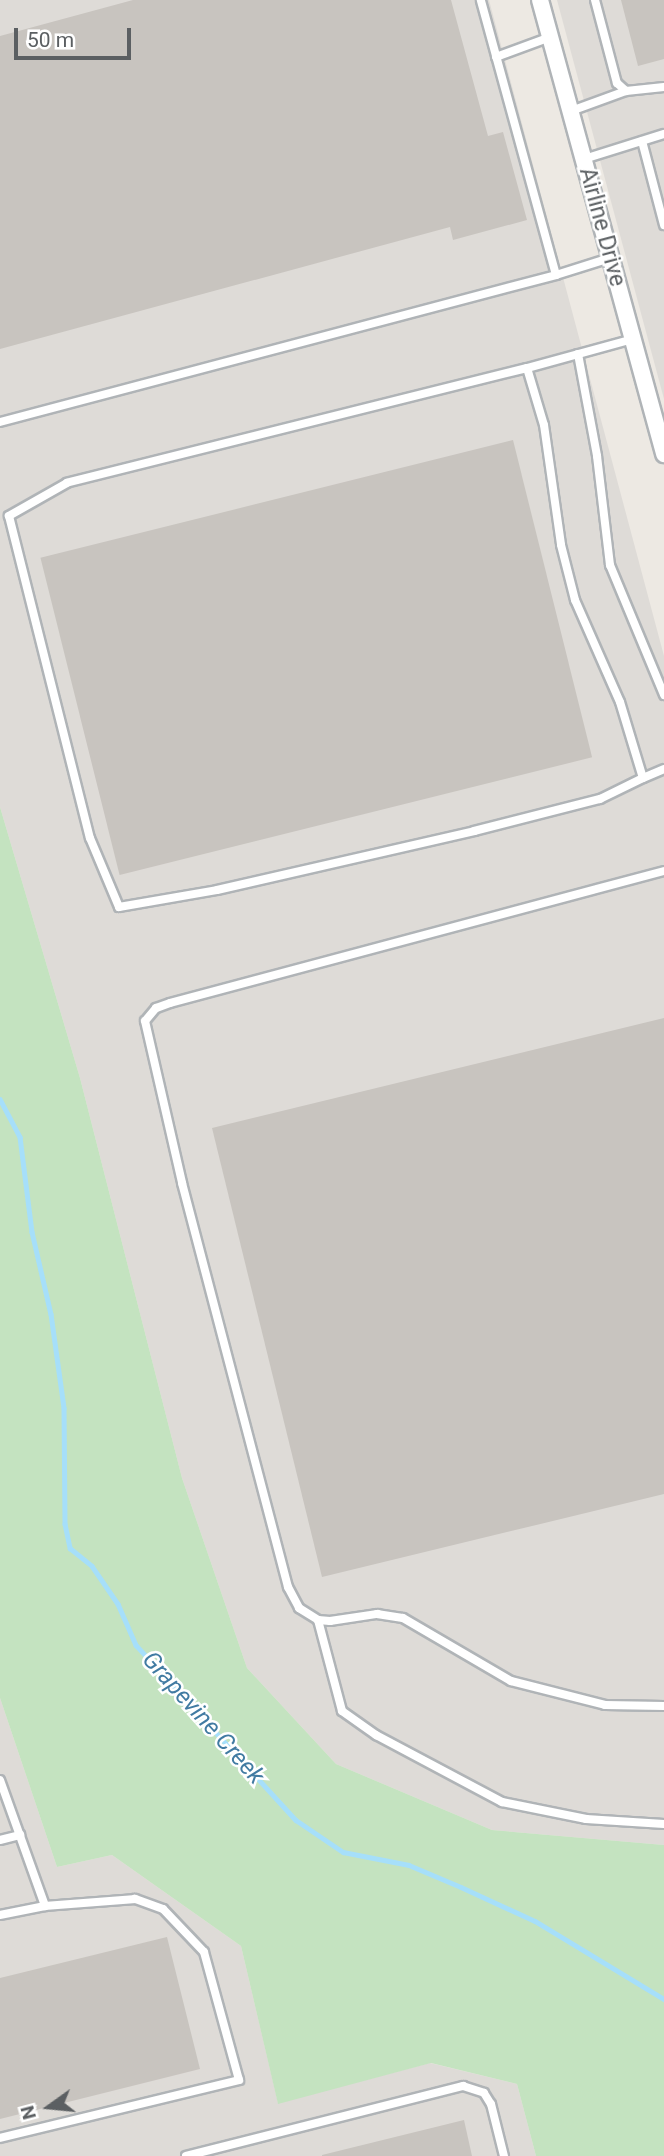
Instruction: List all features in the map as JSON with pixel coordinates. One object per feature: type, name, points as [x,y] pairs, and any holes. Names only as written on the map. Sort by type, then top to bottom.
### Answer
[{"type":"street","name":"Airline Drive","points":[[540,0],[664,454]]},
{"type":"lane","points":[[481,0],[556,275]]},
{"type":"lane","points":[[595,0],[617,83],[626,91]]},
{"type":"lane","points":[[496,57],[550,37]]},
{"type":"lane","points":[[570,111],[626,91],[664,87]]},
{"type":"lane","points":[[584,159],[664,134]]},
{"type":"lane","points":[[642,141],[664,225]]},
{"type":"lane","points":[[0,422],[556,275],[611,258]]},
{"type":"lane","points":[[633,339],[67,484],[9,516],[90,838],[118,907],[217,890],[474,831],[600,799],[664,769]]},
{"type":"lane","points":[[578,354],[597,456],[610,565],[664,695]]},
{"type":"lane","points":[[527,368],[544,425],[561,545],[575,600],[620,702],[643,778]]},
{"type":"lane","points":[[664,871],[170,1003],[156,1008],[145,1021],[175,1156],[288,1587],[299,1608],[318,1620],[377,1614],[403,1618],[511,1681],[605,1705],[664,1706]]},
{"type":"lane","points":[[318,1620],[342,1711],[376,1735],[502,1801],[586,1819],[664,1824]]},
{"type":"lane","points":[[0,1780],[45,1906]]},
{"type":"lane","points":[[0,1840],[20,1835]]},
{"type":"lane","points":[[0,1915],[45,1906],[135,1899],[163,1909],[204,1952],[239,2080],[0,2138]]},
{"type":"lane","points":[[186,2156],[463,2086],[484,2093],[491,2104],[504,2156]]},
{"type":"shaded area","points":[[0,0],[489,0],[664,656],[664,1845],[492,1830],[336,1764],[247,1668],[182,1478],[80,1078],[0,807]]},
{"type":"shaded area","points":[[557,0],[664,0],[664,399]]},
{"type":"shaded area","points":[[0,1698],[57,1867],[112,1855],[241,1946],[278,2103],[430,2063],[517,2084],[536,2156],[0,2156]]},
{"type":"green space","points":[[0,807],[80,1078],[182,1478],[247,1668],[336,1764],[492,1830],[664,1845],[664,2156],[536,2156],[517,2084],[431,2063],[278,2104],[241,1946],[112,1855],[57,1867],[0,1698]]},
{"type":"building","points":[[133,0],[451,0],[488,136],[503,132],[527,220],[453,240],[450,227],[0,349],[0,36]]},
{"type":"building","points":[[621,0],[664,0],[664,59],[638,66]]},
{"type":"building","points":[[513,440],[592,757],[120,875],[40,558]]},
{"type":"building","points":[[664,1018],[664,1494],[322,1577],[212,1128]]},
{"type":"building","points":[[167,1937],[200,2069],[0,2119],[0,1978]]},
{"type":"building","points":[[464,2120],[472,2156],[322,2156],[322,2155]]},
{"type":"waterway","name":"Grapevine Creek","points":[[0,1099],[20,1137],[32,1232],[51,1314],[64,1408],[65,1524],[70,1548],[92,1566],[118,1604],[136,1645],[296,1820],[343,1852],[409,1865],[461,1887],[535,1921],[664,1999]]}]
